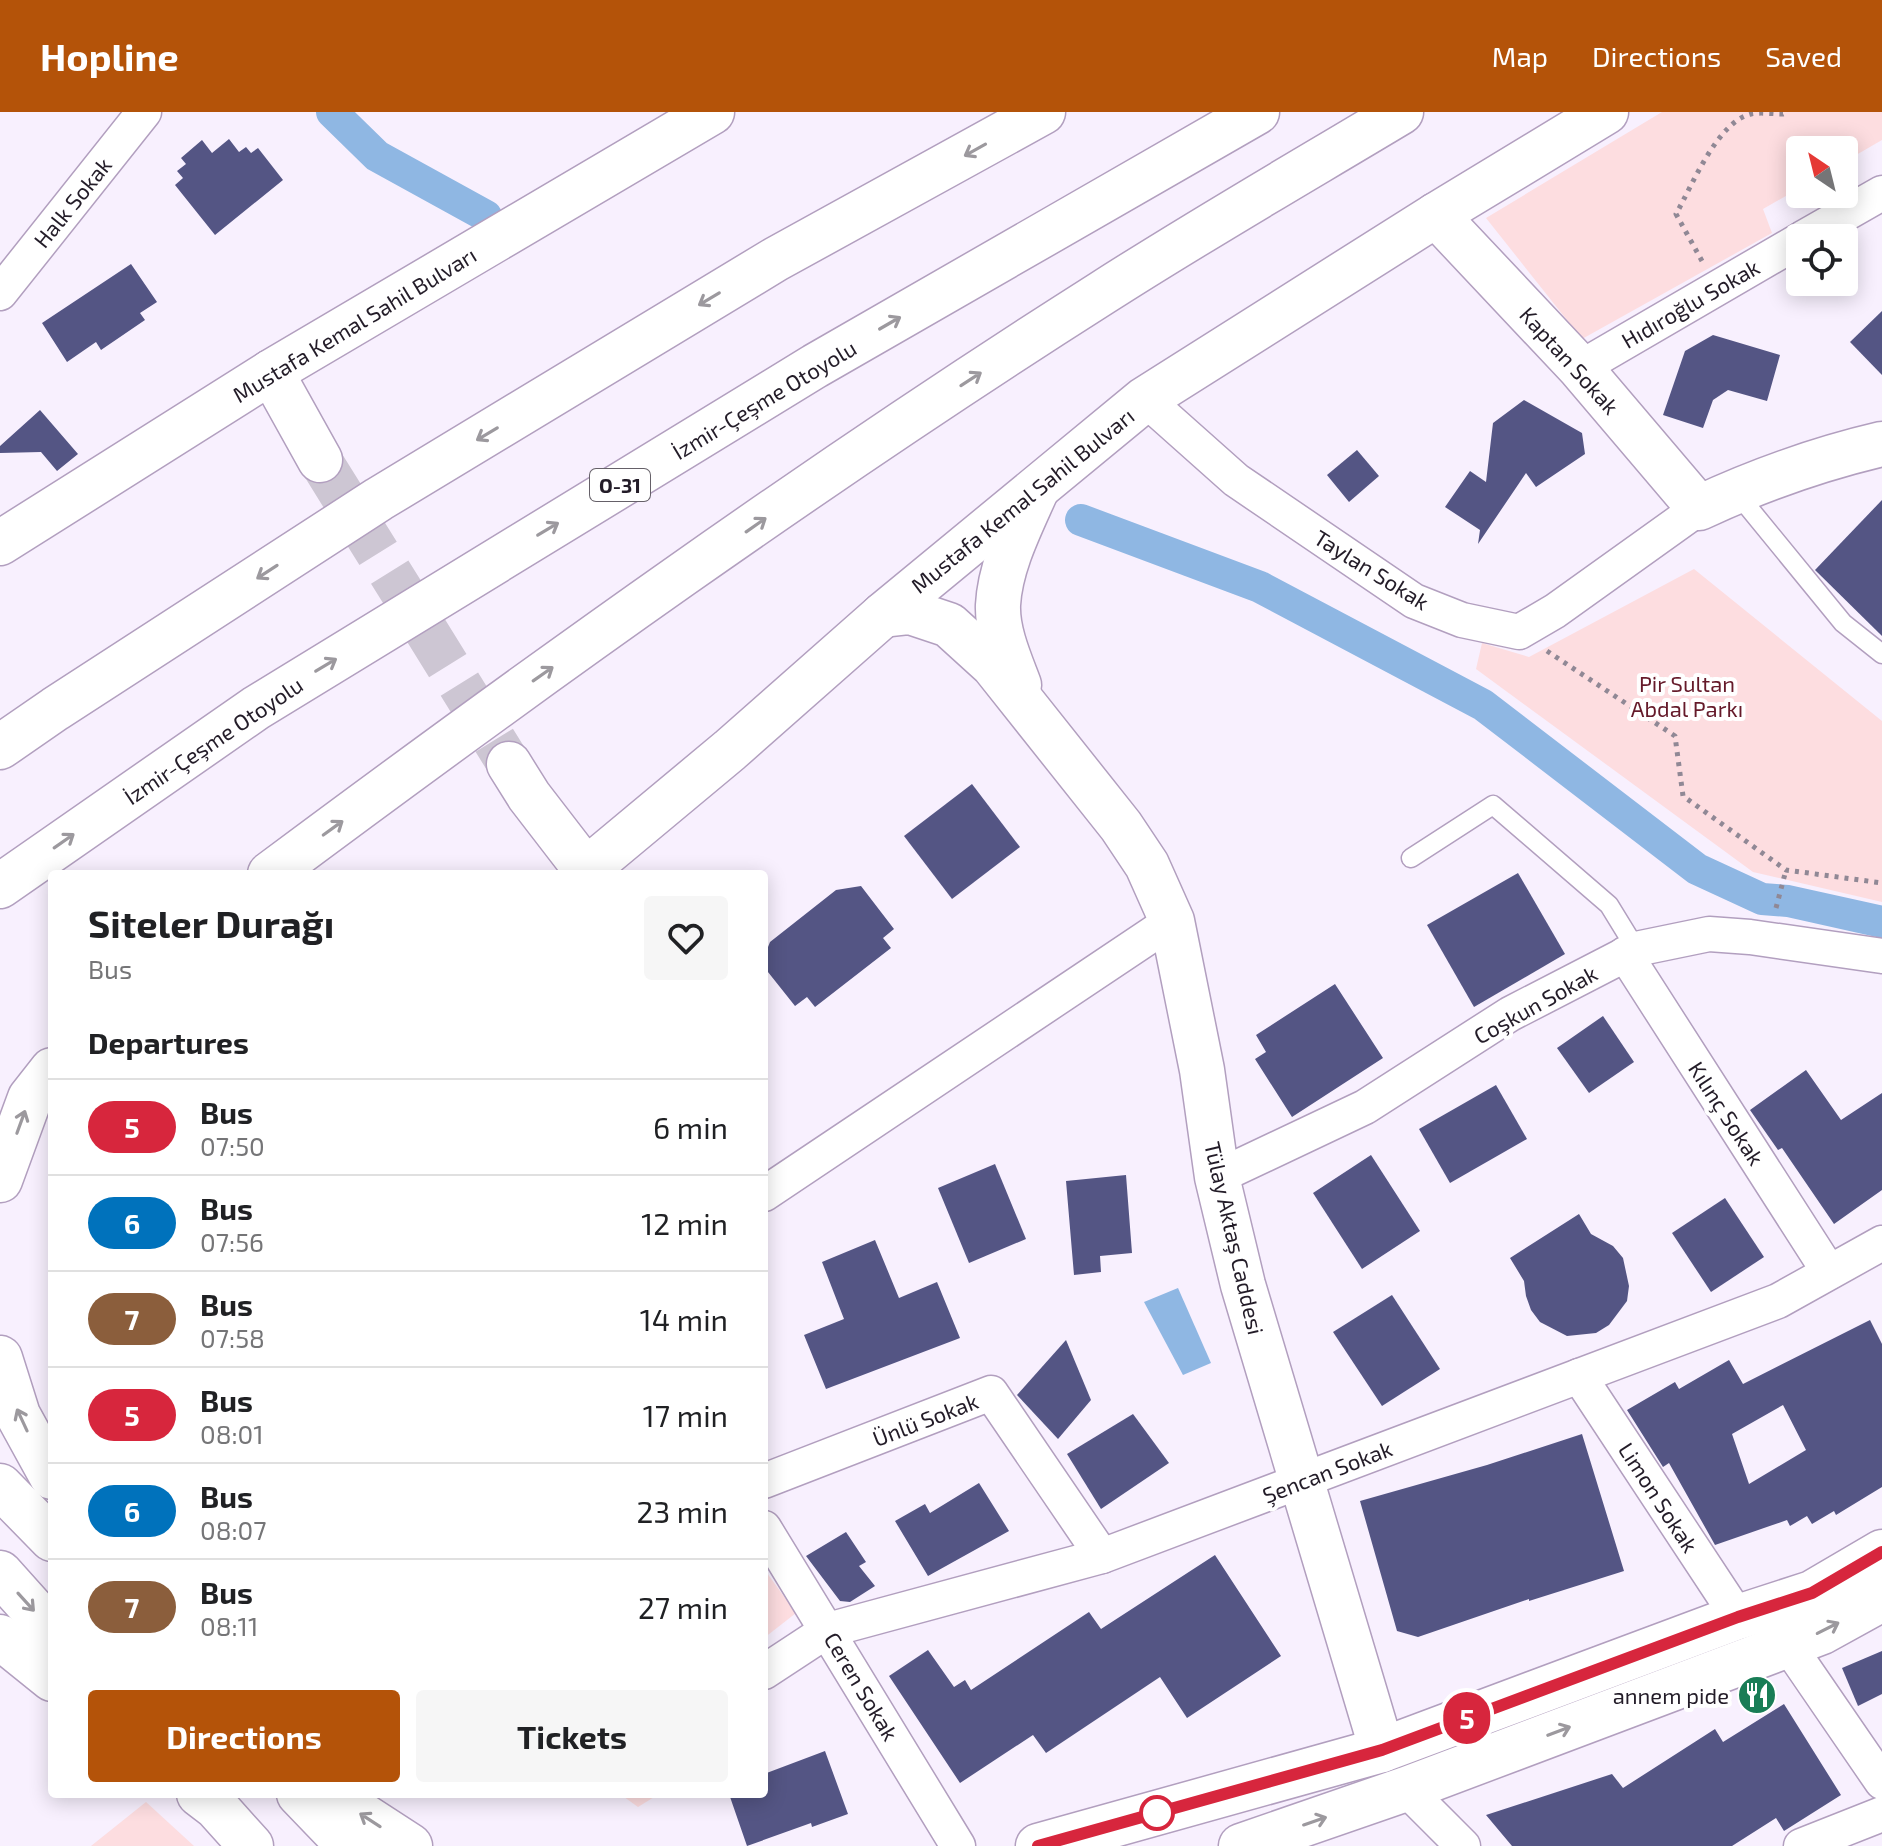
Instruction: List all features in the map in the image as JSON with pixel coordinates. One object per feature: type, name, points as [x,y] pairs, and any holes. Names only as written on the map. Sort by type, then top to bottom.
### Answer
[{"type":"main road","points":[[0,747],[379,499],[763,267],[1043,112]]},
{"type":"main road","name":"İzmir-Çeşme Otoyolu","points":[[0,886],[256,708],[815,366],[1257,112]]},
{"type":"main road","points":[[275,870],[534,681],[874,443],[1103,292],[1401,112]]},
{"type":"main road","name":"Mustafa Kemal Sahil Bulvarı","points":[[585,870],[730,750],[883,615],[1145,399],[1436,215],[1606,112]]},
{"type":"main road","name":"Mustafa Kemal Sahil Bulvarı","points":[[0,543],[271,372],[707,113]]},
{"type":"main road","name":"Kaptan Sokak","points":[[1436,215],[1580,368],[1717,500]]},
{"type":"main road","points":[[271,372],[320,460]]},
{"type":"main road","points":[[1717,500],[1761,480],[1827,457],[1882,444]]},
{"type":"main road","points":[[998,606],[1011,554],[1039,486]]},
{"type":"main road","points":[[974,645],[952,592],[950,578],[955,555],[968,559],[979,570],[998,606],[1002,634],[1029,709]]},
{"type":"main road","points":[[883,615],[910,612],[925,616],[949,625],[974,645]]},
{"type":"main road","name":"Tülay Aktaş Caddesi","points":[[974,645],[1121,826],[1147,865],[1172,921],[1202,1070],[1217,1177],[1243,1285],[1382,1750]]},
{"type":"main road","points":[[0,739],[55,709]]},
{"type":"main road","name":"Mustafa Kemal Sahil Bulvarı","points":[[509,764],[582,870]]},
{"type":"main road","points":[[0,1180],[30,1098],[48,1075]]},
{"type":"main road","points":[[0,1358],[18,1415],[48,1470]]},
{"type":"main road","points":[[0,1486],[48,1535]]},
{"type":"main road","points":[[1038,1846],[1382,1750],[1738,1617],[1812,1593],[1882,1552]]},
{"type":"main road","points":[[0,1573],[48,1627]]},
{"type":"main road","points":[[1241,1846],[1406,1789],[1822,1632],[1882,1599]]},
{"type":"main road","points":[[3,1642],[48,1676]]},
{"type":"main road","points":[[303,1798],[349,1846]]},
{"type":"main road","points":[[336,1798],[410,1846]]},
{"type":"main road","points":[[208,1801],[239,1846]]},
{"type":"main road","points":[[208,1801],[251,1846]]},
{"type":"street","name":"Halk Sokak","points":[[0,293],[144,112]]},
{"type":"street","name":"Hıdıroğlu Sokak","points":[[1827,224],[1882,193]]},
{"type":"street","name":"Hıdıroğlu Sokak","points":[[1580,368],[1786,248]]},
{"type":"street","name":"Taylan Sokak","points":[[1145,399],[1236,480],[1414,601],[1462,620],[1519,632]]},
{"type":"street","points":[[1519,632],[1555,611],[1717,500]]},
{"type":"street","points":[[768,1191],[1172,921]]},
{"type":"street","name":"Coşkun Sokak","points":[[1217,1177],[1365,1107],[1510,1014],[1631,952],[1709,934],[1882,956]]},
{"type":"street","name":"Kılınç Sokak","points":[[1631,952],[1829,1272]]},
{"type":"street","name":"Şencan Sokak","points":[[768,1669],[828,1630],[1102,1556],[1778,1301],[1882,1243]]},
{"type":"street","name":"Limon Sokak","points":[[1579,1376],[1738,1617]]},
{"type":"street","name":"Ünlü Sokak","points":[[768,1479],[991,1393],[1102,1556]]},
{"type":"street","name":"Ceren Sokak","points":[[768,1534],[958,1846]]},
{"type":"street","points":[[1788,1645],[1882,1782]]},
{"type":"street","points":[[1406,1789],[1463,1846]]},
{"type":"street","points":[[1801,1846],[1882,1814]]},
{"type":"lane","points":[[1717,500],[1843,623],[1882,654]]},
{"type":"lane","points":[[1411,858],[1493,805],[1609,905],[1631,952]]},
{"type":"path","points":[[1717,287],[1676,214],[1715,142],[1727,128],[1751,114],[1787,112]]},
{"type":"path","points":[[1519,632],[1675,736],[1683,796],[1786,870],[1882,883]]},
{"type":"path","points":[[1776,909],[1786,870]]},
{"type":"green space","points":[[1662,112],[1882,112],[1882,140],[1858,154],[1858,136],[1786,136],[1786,196],[1763,209],[1772,233],[1582,339],[1486,218]]},
{"type":"green space","name":"Pir Sultan Abdal Parkı","points":[[1694,569],[1882,721],[1882,902],[1753,872],[1476,669],[1482,643],[1529,657]]},
{"type":"green space","points":[[768,1574],[796,1613],[768,1635]]},
{"type":"green space","points":[[626,1798],[653,1798],[638,1807]]},
{"type":"green space","points":[[146,1802],[194,1846],[91,1846]]},
{"type":"water","points":[[1178,1288],[1211,1363],[1183,1375],[1144,1302]]},
{"type":"building","points":[[229,139],[239,152],[246,147],[251,153],[258,148],[283,180],[215,235],[175,185],[183,178],[177,171],[186,164],[181,158],[202,140],[212,153]]},
{"type":"building","points":[[131,264],[157,302],[140,313],[145,320],[101,350],[96,342],[67,362],[42,323]]},
{"type":"building","points":[[1882,311],[1882,375],[1850,342]]},
{"type":"building","points":[[1713,335],[1780,355],[1767,401],[1728,390],[1713,400],[1703,428],[1663,415],[1685,351]]},
{"type":"building","points":[[1524,400],[1582,433],[1585,454],[1536,487],[1526,473],[1478,544],[1480,530],[1445,507],[1470,471],[1486,482],[1493,423]]},
{"type":"building","points":[[40,410],[78,454],[57,471],[41,452],[0,453],[0,446]]},
{"type":"building","points":[[1357,450],[1379,476],[1349,502],[1327,475]]},
{"type":"building","points":[[1882,500],[1882,636],[1815,570]]},
{"type":"building","points":[[972,784],[1020,847],[952,899],[904,836]]},
{"type":"building","points":[[1518,873],[1565,954],[1474,1007],[1427,925]]},
{"type":"building","points":[[861,886],[894,929],[883,938],[891,948],[815,1007],[807,997],[795,1006],[768,972],[768,947],[770,942],[836,890]]},
{"type":"building","points":[[1335,984],[1383,1058],[1292,1117],[1255,1059],[1266,1052],[1256,1035]]},
{"type":"building","points":[[1603,1016],[1634,1062],[1589,1093],[1557,1048]]},
{"type":"building","points":[[1806,1070],[1841,1120],[1882,1093],[1882,1190],[1834,1224],[1782,1148],[1778,1150],[1750,1110]]},
{"type":"building","points":[[1496,1085],[1527,1139],[1450,1183],[1419,1129]]},
{"type":"building","points":[[1371,1155],[1420,1231],[1362,1269],[1313,1193]]},
{"type":"building","points":[[995,1164],[1026,1239],[969,1263],[938,1188]]},
{"type":"building","points":[[1126,1175],[1132,1253],[1100,1256],[1101,1272],[1074,1275],[1066,1181]]},
{"type":"building","points":[[1725,1198],[1764,1257],[1711,1292],[1672,1233]]},
{"type":"building","points":[[1579,1214],[1591,1234],[1613,1246],[1623,1258],[1629,1286],[1627,1301],[1609,1325],[1596,1333],[1567,1336],[1540,1322],[1531,1310],[1524,1281],[1510,1258]]},
{"type":"building","points":[[875,1240],[899,1298],[937,1282],[960,1338],[826,1389],[804,1335],[844,1319],[822,1262]]},
{"type":"building","points":[[1392,1295],[1440,1369],[1382,1406],[1333,1332]]},
{"type":"building","points":[[1870,1320],[1882,1344],[1882,1487],[1836,1515],[1834,1511],[1812,1524],[1807,1516],[1790,1526],[1787,1520],[1715,1545],[1669,1463],[1663,1467],[1627,1410],[1675,1382],[1679,1389],[1729,1360],[1743,1384]],"holes":[[[1783,1405],[1806,1450],[1749,1484],[1732,1434]]]},
{"type":"building","points":[[1066,1340],[1091,1400],[1058,1439],[1017,1395]]},
{"type":"building","points":[[1133,1414],[1169,1463],[1101,1509],[1067,1454]]},
{"type":"building","points":[[1582,1434],[1624,1571],[1418,1637],[1397,1631],[1360,1501]]},
{"type":"building","points":[[979,1483],[1009,1531],[928,1576],[895,1521],[925,1504],[930,1513]]},
{"type":"building","points":[[846,1532],[866,1562],[859,1566],[875,1586],[850,1602],[840,1601],[806,1556]]},
{"type":"building","points":[[1215,1555],[1281,1656],[1187,1718],[1160,1677],[1046,1753],[1033,1735],[960,1783],[889,1676],[928,1650],[954,1687],[965,1680],[971,1690],[1089,1612],[1101,1629]]},
{"type":"building","points":[[1882,1651],[1882,1694],[1858,1706],[1842,1668]]},
{"type":"building","points":[[1784,1704],[1841,1795],[1784,1831],[1776,1818],[1732,1846],[1512,1846],[1486,1815],[1612,1774],[1623,1788],[1715,1729],[1723,1742]]},
{"type":"building","points":[[825,1751],[848,1814],[812,1827],[811,1823],[747,1846],[730,1798],[768,1798],[768,1772]]},
{"type":"waterway","points":[[332,112],[377,156],[486,216]]},
{"type":"waterway","points":[[1081,520],[1260,587],[1483,705],[1697,869],[1762,899],[1788,901],[1882,922]]},
{"type":"tunnel","points":[[320,460],[509,764]]},
{"type":"bus line","name":"5","points":[[1038,1846],[1382,1750],[1738,1617],[1812,1593],[1882,1552]]},
{"type":"place","name":"annem pide","points":[[1757,1695]]}]
